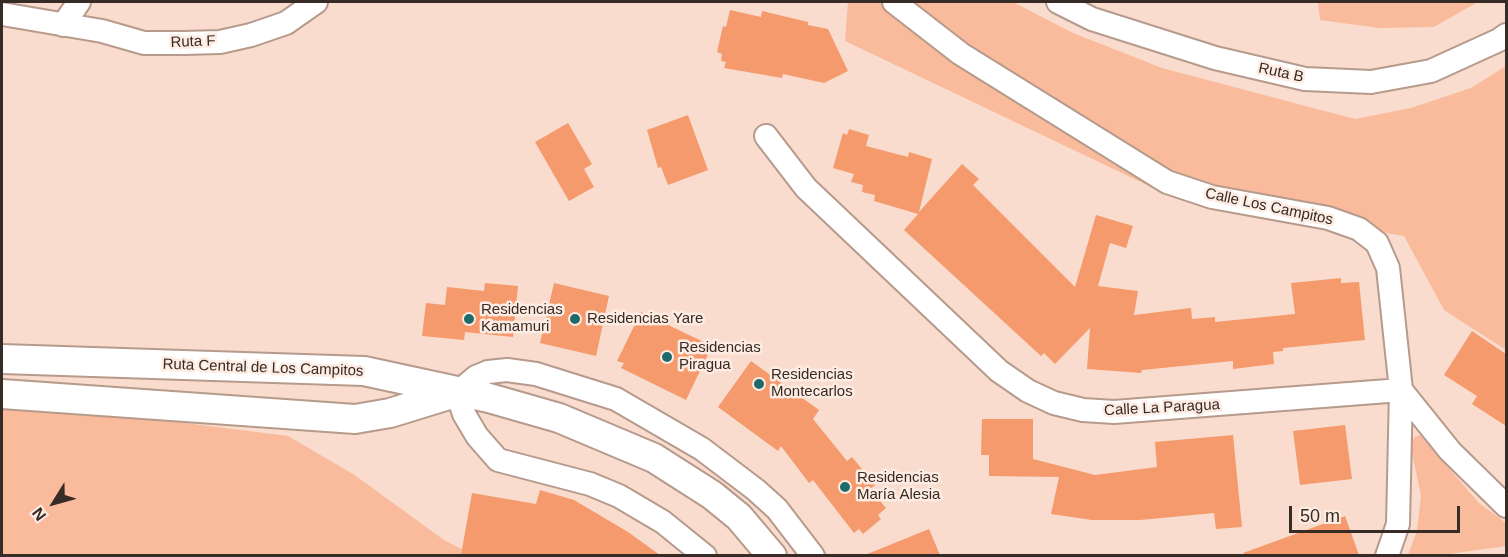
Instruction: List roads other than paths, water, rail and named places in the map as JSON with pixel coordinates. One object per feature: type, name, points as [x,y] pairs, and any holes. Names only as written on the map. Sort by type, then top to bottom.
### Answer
[{"type":"main road","name":"Ruta Central de Los Campitos","points":[[2,359],[364,371],[559,418],[654,458],[712,495],[739,517],[772,555]]},
{"type":"main road","points":[[2,394],[355,419],[390,413],[457,393]]},
{"type":"street","points":[[63,25],[79,2]]},
{"type":"street","name":"Ruta F","points":[[2,14],[102,31],[144,43],[220,42],[286,24],[316,2]]},
{"type":"street","name":"Calle Los Campitos","points":[[894,2],[961,54],[1167,182],[1212,197],[1328,218],[1359,229],[1377,243],[1388,268],[1401,390],[1398,524],[1388,555]]},
{"type":"street","name":"Ruta B","points":[[1058,2],[1103,23],[1215,58],[1305,79],[1371,82],[1431,70],[1500,40],[1506,34]]},
{"type":"street","name":"Calle La Paragua","points":[[766,136],[806,188],[999,371],[1028,392],[1054,403],[1083,410],[1114,412],[1401,390]]},
{"type":"street","points":[[705,555],[663,522],[619,496],[590,484],[498,460],[477,436],[464,414],[457,393],[476,377],[488,372],[507,370],[536,374],[616,399],[702,449],[748,483],[777,509],[813,555]]},
{"type":"street","points":[[1401,390],[1450,451],[1506,506]]},
{"type":"place","name":"Residencias Kamamuri","points":[[469,319]]},
{"type":"place","name":"Residencias Yare","points":[[575,319]]},
{"type":"place","name":"Residencias Piragua","points":[[667,357]]},
{"type":"place","name":"Residencias Montecarlos","points":[[759,384]]},
{"type":"place","name":"Residencias María Alesia","points":[[845,487]]}]
